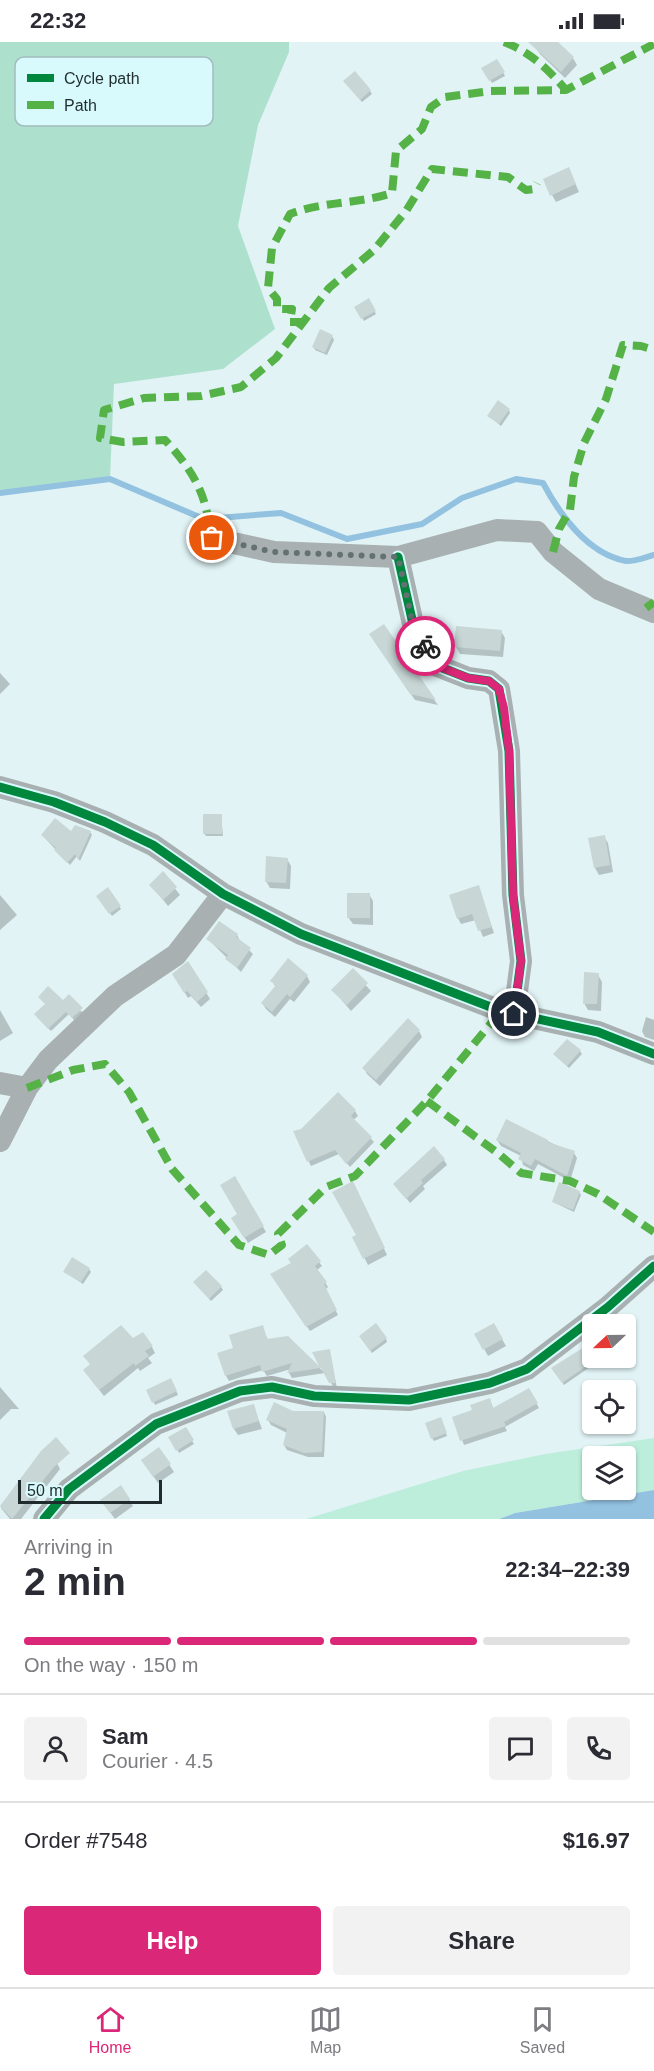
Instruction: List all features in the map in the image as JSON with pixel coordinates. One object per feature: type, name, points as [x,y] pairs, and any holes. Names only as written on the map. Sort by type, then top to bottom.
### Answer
[{"type":"street","points":[[209,525],[212,538],[274,552],[398,557],[497,530],[537,532],[554,552],[599,588],[654,612]]},
{"type":"street","points":[[398,557],[413,624],[435,665],[468,678],[489,681],[499,689],[509,751],[513,895],[521,961],[514,1014]]},
{"type":"street","points":[[0,787],[54,802],[105,822],[153,845],[223,894],[301,934],[514,1014],[598,1032],[654,1054]]},
{"type":"street","points":[[0,1140],[27,1088],[48,1060],[115,996],[176,955],[223,894]]},
{"type":"street","points":[[0,1083],[27,1088]]},
{"type":"street","points":[[44,1519],[69,1489],[156,1424],[240,1391],[272,1387],[314,1396],[409,1400],[490,1383],[527,1369],[608,1307],[654,1266]]},
{"type":"green space","points":[[0,42],[289,42],[289,52],[258,125],[238,226],[275,329],[223,369],[114,384],[110,479],[0,493]]},
{"type":"green space","points":[[654,1438],[654,1490],[636,1493],[636,1446],[600,1446]]},
{"type":"green space","points":[[582,1449],[582,1500],[594,1500],[515,1513],[499,1519],[306,1519],[463,1471]]},
{"type":"water","points":[[654,1490],[654,1519],[499,1519],[515,1513],[594,1500],[636,1500],[636,1493]]},
{"type":"building","points":[[528,42],[558,42],[574,57],[561,72]]},
{"type":"building","points":[[497,59],[505,72],[489,81],[481,68]]},
{"type":"building","points":[[355,71],[371,90],[360,100],[343,81]]},
{"type":"building","points":[[569,167],[576,184],[550,196],[543,179]]},
{"type":"building","points":[[369,298],[376,311],[361,319],[354,307]]},
{"type":"building","points":[[320,329],[333,335],[325,353],[312,347]]},
{"type":"building","points":[[498,400],[510,409],[499,424],[487,416]]},
{"type":"building","points":[[384,624],[436,700],[410,694],[369,634]]},
{"type":"building","points":[[456,626],[502,630],[500,651],[454,647]]},
{"type":"building","points":[[203,814],[222,814],[222,834],[203,834]]},
{"type":"building","points":[[55,818],[71,831],[75,825],[91,831],[78,860],[75,854],[67,863],[54,850],[56,848],[41,835]]},
{"type":"building","points":[[605,835],[610,865],[594,868],[588,838]]},
{"type":"building","points":[[266,856],[288,858],[286,883],[265,882]]},
{"type":"building","points":[[163,871],[177,887],[163,900],[149,885]]},
{"type":"building","points":[[479,885],[492,927],[478,931],[472,914],[457,919],[449,895]]},
{"type":"building","points":[[108,887],[121,906],[109,914],[96,896]]},
{"type":"building","points":[[347,893],[370,893],[370,918],[347,918]]},
{"type":"building","points":[[219,921],[238,934],[236,937],[251,948],[237,968],[225,959],[228,955],[206,939]]},
{"type":"building","points":[[288,958],[308,975],[290,997],[287,994],[272,1012],[261,1003],[276,985],[270,981]]},
{"type":"building","points":[[188,961],[208,992],[197,1002],[187,991],[184,993],[172,974]]},
{"type":"building","points":[[353,968],[368,983],[347,1005],[331,990]]},
{"type":"building","points":[[584,972],[599,973],[597,1004],[583,1004]]},
{"type":"building","points":[[48,986],[63,1000],[69,994],[83,1008],[72,1018],[66,1012],[48,1029],[34,1014],[45,1004],[38,997]]},
{"type":"building","points":[[408,1018],[420,1030],[376,1080],[362,1068]]},
{"type":"building","points":[[567,1039],[581,1050],[567,1066],[553,1054]]},
{"type":"building","points":[[338,1092],[356,1110],[351,1116],[372,1137],[346,1164],[335,1150],[307,1162],[293,1131],[301,1129]]},
{"type":"building","points":[[506,1119],[548,1140],[547,1142],[575,1151],[567,1176],[535,1159],[531,1166],[518,1159],[521,1153],[496,1140]]},
{"type":"building","points":[[434,1146],[445,1159],[421,1180],[423,1183],[406,1199],[393,1184]]},
{"type":"building","points":[[235,1176],[264,1226],[244,1238],[231,1218],[237,1214],[220,1185]]},
{"type":"building","points":[[353,1181],[385,1248],[363,1259],[352,1237],[356,1235],[332,1192]]},
{"type":"building","points":[[559,1182],[580,1191],[573,1210],[552,1202]]},
{"type":"building","points":[[307,1244],[321,1261],[315,1266],[327,1282],[324,1284],[337,1310],[306,1327],[270,1274],[291,1263],[288,1259]]},
{"type":"building","points":[[72,1257],[90,1268],[81,1282],[63,1272]]},
{"type":"building","points":[[206,1270],[222,1286],[209,1299],[193,1282]]},
{"type":"building","points":[[376,1323],[387,1338],[370,1351],[359,1336]]},
{"type":"building","points":[[494,1323],[503,1339],[483,1350],[474,1334]]},
{"type":"building","points":[[121,1325],[133,1338],[143,1332],[153,1346],[145,1351],[149,1356],[135,1366],[134,1363],[99,1390],[83,1370],[90,1364],[83,1356]]},
{"type":"building","points":[[263,1325],[267,1339],[288,1336],[319,1366],[312,1352],[330,1349],[336,1383],[329,1383],[321,1368],[287,1373],[292,1363],[262,1372],[260,1365],[225,1376],[217,1353],[233,1348],[229,1335]]},
{"type":"building","points":[[582,1348],[583,1368],[562,1383],[551,1368]]},
{"type":"building","points":[[171,1378],[177,1391],[152,1403],[146,1390]]},
{"type":"building","points":[[529,1388],[538,1403],[504,1422],[506,1426],[460,1441],[452,1417],[472,1410],[470,1405],[490,1398],[493,1408]]},
{"type":"building","points":[[274,1402],[293,1411],[324,1411],[322,1452],[304,1453],[283,1445],[287,1429],[266,1420]]},
{"type":"building","points":[[254,1404],[259,1421],[233,1429],[227,1411]]},
{"type":"building","points":[[441,1417],[447,1433],[431,1439],[425,1423]]},
{"type":"building","points":[[186,1427],[194,1440],[176,1451],[168,1437]]},
{"type":"building","points":[[56,1437],[70,1453],[54,1467],[12,1519],[0,1506],[41,1451]]},
{"type":"building","points":[[159,1447],[171,1464],[153,1477],[141,1460]]},
{"type":"building","points":[[121,1485],[130,1499],[110,1513],[100,1500]]},
{"type":"waterway","points":[[0,493],[110,479],[204,519],[281,513],[347,539],[422,524],[462,498],[516,479],[543,483],[567,520],[599,550],[626,561],[654,555]]},
{"type":"marked path","points":[[504,42],[538,62],[566,90]]},
{"type":"marked path","points":[[305,322],[290,322],[292,309],[277,309],[277,299],[268,288],[272,248],[290,214],[392,193],[396,151],[422,129],[431,107],[445,97],[491,91],[566,90],[654,44]]},
{"type":"marked path","points":[[209,525],[204,501],[195,479],[165,440],[123,442],[100,438],[104,410],[144,398],[201,396],[241,387],[276,358],[329,288],[374,250],[406,211],[432,169],[508,177],[526,190],[534,189],[537,183]]},
{"type":"marked path","points":[[553,552],[559,529],[570,510],[574,477],[584,443],[606,399],[623,345],[641,346],[654,350]]},
{"type":"marked path","points":[[646,608],[654,602]]},
{"type":"marked path","points":[[27,1088],[73,1070],[105,1064],[129,1092],[172,1169],[239,1245],[269,1255],[282,1245],[278,1234],[326,1187],[355,1176],[427,1101],[501,1011]]},
{"type":"marked path","points":[[427,1101],[521,1173],[570,1181],[598,1194],[654,1232]]},
{"type":"cycle path","points":[[398,557],[413,624],[435,665],[468,678],[489,681],[499,689],[509,751],[513,895],[521,961],[514,1014]]},
{"type":"cycle path","points":[[0,787],[54,802],[105,822],[153,845],[223,894],[301,934],[501,1011],[598,1032],[654,1054]]},
{"type":"cycle path","points":[[44,1519],[69,1489],[156,1424],[240,1391],[272,1387],[314,1396],[409,1400],[490,1383],[527,1369],[608,1307],[654,1266]]},
{"type":"way so far","points":[[212,538],[274,552],[398,557],[413,624],[425,646]]},
{"type":"route","points":[[425,646],[435,665],[468,678],[489,681],[499,689],[504,708],[509,751],[513,895],[521,961],[514,1014]]}]
